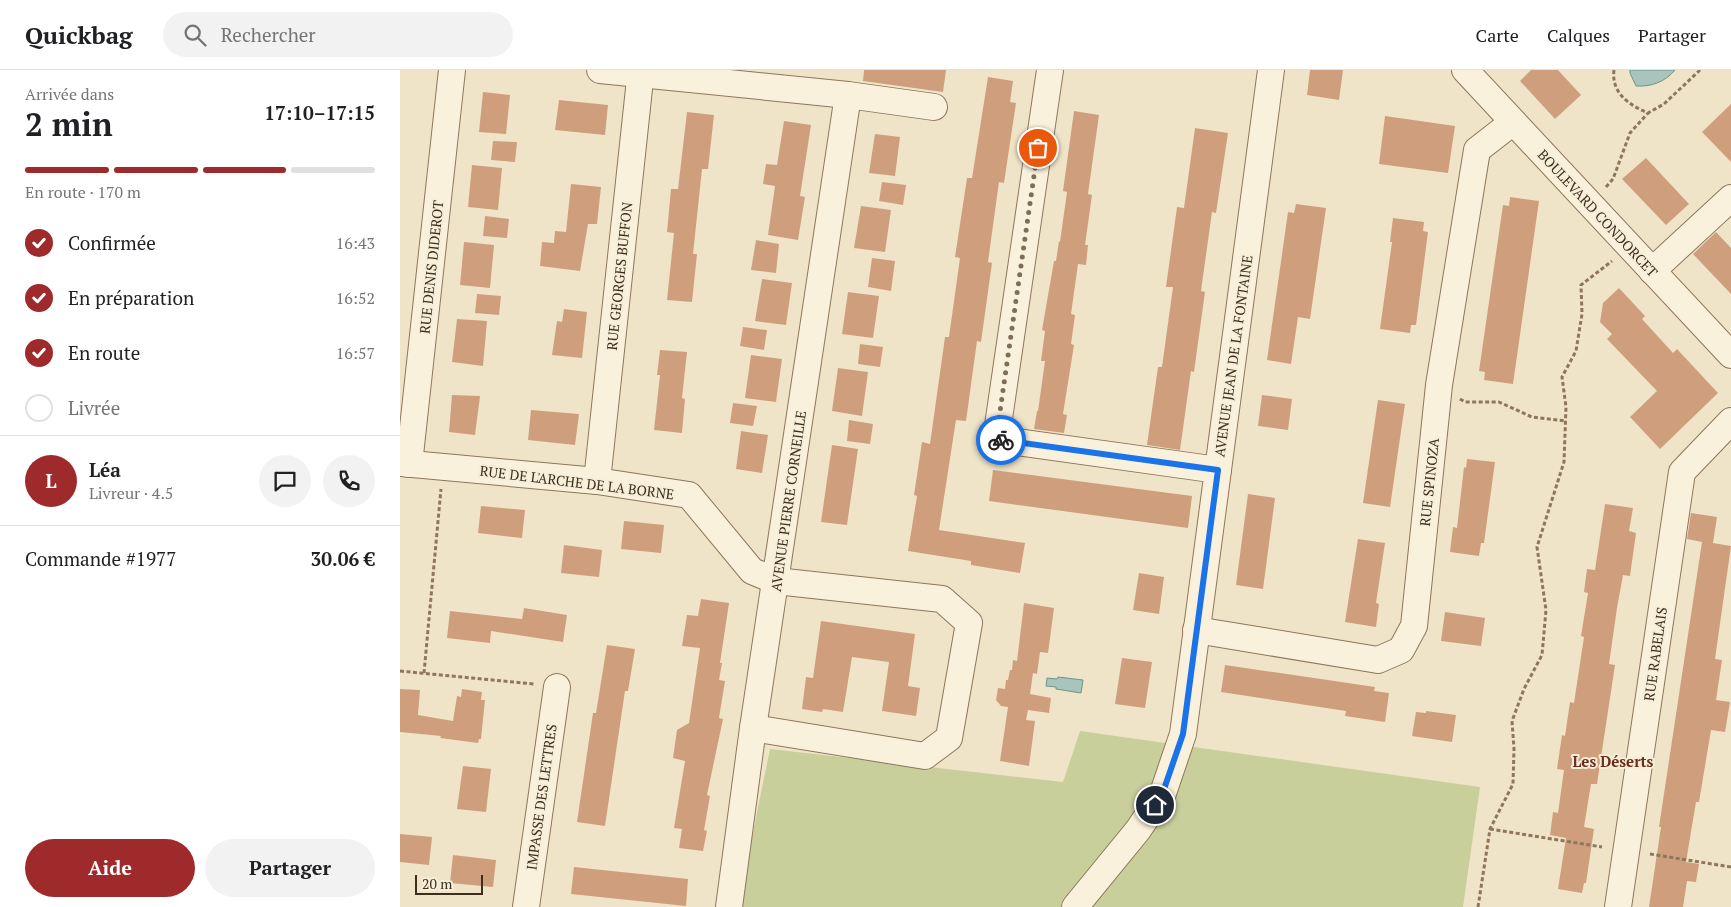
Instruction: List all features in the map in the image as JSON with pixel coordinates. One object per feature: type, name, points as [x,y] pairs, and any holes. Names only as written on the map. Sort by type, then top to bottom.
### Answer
[{"type":"street","name":"RUE DENIS DIDEROT","points":[[405,463],[452,70]]},
{"type":"street","points":[[600,70],[640,72],[848,95],[934,107]]},
{"type":"street","points":[[1050,70],[996,439],[1218,470]]},
{"type":"street","name":"AVENUE JEAN DE LA FONTAINE","points":[[1075,907],[1138,830],[1163,792],[1183,734],[1272,70]]},
{"type":"street","name":"RUE GEORGES BUFFON","points":[[597,482],[640,72]]},
{"type":"street","name":"BOULEVARD CONDORCET","points":[[1470,72],[1514,122],[1731,355]]},
{"type":"street","name":"AVENUE PIERRE CORNEILLE","points":[[729,907],[753,728],[848,95]]},
{"type":"street","name":"RUE SPINOZA","points":[[1196,630],[1378,660],[1401,650],[1414,626],[1439,385],[1477,150],[1514,122]]},
{"type":"street","points":[[1652,271],[1731,198]]},
{"type":"street","name":"RUE RABELAIS","points":[[1618,907],[1682,472],[1731,421]]},
{"type":"street","name":"RUE DE L'ARCHE DE LA BORNE","points":[[405,463],[597,482],[689,496],[752,572],[776,581],[942,599],[969,623],[949,738],[925,756],[753,728]]},
{"type":"street","name":"IMPASSE DES LETTRES","points":[[526,907],[556,687]]},
{"type":"path","points":[[1614,70],[1613,78],[1621,98],[1648,113]]},
{"type":"path","points":[[1590,204],[1613,179],[1630,133],[1648,113],[1664,104],[1700,70]]},
{"type":"path","points":[[1478,907],[1490,829],[1513,784],[1514,749],[1512,721],[1524,689],[1542,655],[1546,610],[1537,547],[1564,462],[1566,407],[1562,377],[1576,351],[1582,314],[1581,285],[1631,248]]},
{"type":"path","points":[[1439,385],[1465,402],[1499,402],[1532,417],[1566,421]]},
{"type":"path","points":[[424,673],[443,467]]},
{"type":"path","points":[[400,671],[556,687]]},
{"type":"green space","points":[[1080,731],[1480,787],[1463,907],[739,907],[770,749],[1063,782]]},
{"type":"water","points":[[1630,70],[1675,70],[1662,81],[1652,85],[1636,86]]},
{"type":"water","points":[[1058,677],[1083,680],[1081,693],[1046,686],[1047,678],[1057,679]]},
{"type":"building","points":[[864,70],[946,70],[943,92],[863,81]]},
{"type":"building","points":[[1310,70],[1343,70],[1339,100],[1307,95]]},
{"type":"building","points":[[1531,70],[1558,70],[1581,95],[1555,119],[1520,81]]},
{"type":"building","points":[[988,77],[1013,81],[1010,102],[1016,103],[1004,183],[999,182],[988,262],[992,263],[981,342],[977,341],[966,421],[956,420],[939,530],[1025,543],[1020,573],[971,565],[971,561],[908,551],[917,496],[914,495],[922,442],[930,444],[945,337],[949,337],[960,258],[955,257],[967,178],[972,178]]},
{"type":"building","points":[[483,92],[510,95],[506,134],[479,132]]},
{"type":"building","points":[[559,100],[608,105],[605,135],[555,130]]},
{"type":"building","points":[[1731,104],[1731,162],[1702,132]]},
{"type":"building","points":[[1074,111],[1099,115],[1088,194],[1092,195],[1085,245],[1088,245],[1086,265],[1078,264],[1071,314],[1075,315],[1071,344],[1074,345],[1063,414],[1067,415],[1064,433],[1034,429],[1045,361],[1041,361],[1045,331],[1042,330],[1054,261],[1056,261],[1060,242],[1067,192],[1063,191]]},
{"type":"building","points":[[687,112],[714,115],[708,169],[702,169],[693,254],[697,254],[692,302],[667,300],[674,233],[667,232],[671,189],[678,189]]},
{"type":"building","points":[[1385,116],[1455,126],[1448,173],[1379,164]]},
{"type":"building","points":[[784,121],[811,125],[800,196],[805,197],[798,240],[768,235],[775,186],[763,184],[766,164],[777,165]]},
{"type":"building","points":[[1195,128],[1228,133],[1216,213],[1212,212],[1201,291],[1205,292],[1194,372],[1191,371],[1180,450],[1147,445],[1158,367],[1162,367],[1173,287],[1166,287],[1177,207],[1184,208]]},
{"type":"building","points":[[875,134],[900,137],[895,176],[869,173]]},
{"type":"building","points":[[493,141],[517,142],[515,162],[491,160]]},
{"type":"building","points":[[1646,158],[1689,204],[1666,225],[1622,179]]},
{"type":"building","points":[[472,165],[502,168],[498,210],[468,207]]},
{"type":"building","points":[[882,182],[906,185],[903,205],[879,201]]},
{"type":"building","points":[[571,184],[601,187],[597,224],[588,224],[580,271],[540,266],[542,242],[554,243],[555,231],[566,232]]},
{"type":"building","points":[[1510,197],[1539,201],[1513,384],[1484,380],[1485,372],[1479,371],[1503,205],[1509,206]]},
{"type":"building","points":[[1296,204],[1326,208],[1310,319],[1298,317],[1291,364],[1267,360],[1288,212],[1294,213]]},
{"type":"building","points":[[861,206],[891,210],[885,252],[854,248]]},
{"type":"building","points":[[485,216],[509,219],[507,238],[483,236]]},
{"type":"building","points":[[1393,218],[1424,222],[1423,231],[1428,232],[1416,325],[1411,325],[1410,333],[1380,329],[1392,242],[1390,242]]},
{"type":"building","points":[[1716,232],[1731,248],[1731,294],[1693,254]]},
{"type":"building","points":[[756,240],[779,244],[776,273],[751,270]]},
{"type":"building","points":[[464,242],[494,245],[490,288],[460,285]]},
{"type":"building","points":[[872,258],[895,261],[891,291],[868,287]]},
{"type":"building","points":[[762,279],[792,283],[786,325],[755,321]]},
{"type":"building","points":[[1619,288],[1645,316],[1642,319],[1673,353],[1677,349],[1718,393],[1660,449],[1630,417],[1657,391],[1607,339],[1612,334],[1600,322],[1603,303]]},
{"type":"building","points":[[848,292],[879,296],[873,338],[842,334]]},
{"type":"building","points":[[477,294],[501,296],[499,315],[475,313]]},
{"type":"building","points":[[564,309],[587,312],[582,358],[552,355],[557,321],[562,322]]},
{"type":"building","points":[[457,319],[487,321],[483,366],[452,362]]},
{"type":"building","points":[[743,327],[767,330],[764,350],[740,346]]},
{"type":"building","points":[[860,344],[883,347],[880,367],[858,364]]},
{"type":"building","points":[[660,350],[687,352],[682,398],[685,399],[682,433],[654,430],[660,375],[657,375]]},
{"type":"building","points":[[751,355],[782,359],[776,402],[745,398]]},
{"type":"building","points":[[838,368],[868,372],[862,416],[832,411]]},
{"type":"building","points":[[452,395],[480,396],[475,435],[449,432]]},
{"type":"building","points":[[1262,395],[1292,399],[1288,430],[1258,426]]},
{"type":"building","points":[[1378,400],[1405,404],[1390,507],[1363,503]]},
{"type":"building","points":[[733,403],[757,406],[753,426],[730,423]]},
{"type":"building","points":[[531,410],[579,414],[575,445],[528,440]]},
{"type":"building","points":[[849,420],[873,424],[870,444],[847,441]]},
{"type":"building","points":[[741,431],[768,435],[762,473],[736,469]]},
{"type":"building","points":[[832,445],[858,449],[847,525],[821,522]]},
{"type":"building","points":[[1467,459],[1495,462],[1484,543],[1481,543],[1479,556],[1450,552],[1453,527],[1457,528],[1464,467],[1466,468]]},
{"type":"building","points":[[993,470],[1192,496],[1188,528],[989,501]]},
{"type":"building","points":[[1248,494],[1275,498],[1263,589],[1236,585]]},
{"type":"building","points":[[1605,504],[1633,508],[1629,531],[1636,533],[1630,576],[1623,575],[1617,608],[1609,664],[1615,665],[1597,784],[1591,784],[1584,827],[1594,829],[1586,883],[1584,883],[1582,893],[1558,889],[1566,838],[1550,835],[1553,812],[1558,813],[1564,770],[1557,769],[1562,735],[1565,736],[1570,702],[1574,703],[1584,637],[1581,636],[1588,593],[1584,592],[1587,569],[1595,570]]},
{"type":"building","points":[[481,506],[525,510],[522,538],[478,533]]},
{"type":"building","points":[[1691,513],[1717,517],[1713,543],[1731,546],[1715,659],[1722,660],[1716,700],[1730,702],[1725,732],[1711,730],[1699,802],[1696,802],[1686,862],[1699,864],[1696,882],[1687,881],[1683,907],[1649,907],[1661,827],[1659,827],[1702,542],[1687,539]]},
{"type":"building","points":[[624,521],[664,525],[661,553],[621,549]]},
{"type":"building","points":[[1358,539],[1385,543],[1376,603],[1379,604],[1376,627],[1345,622]]},
{"type":"building","points":[[564,545],[602,550],[599,577],[561,573]]},
{"type":"building","points":[[1139,573],[1164,577],[1159,614],[1133,610]]},
{"type":"building","points":[[701,599],[729,603],[719,680],[725,681],[719,718],[723,719],[707,795],[710,796],[704,830],[707,831],[703,851],[679,848],[682,829],[674,828],[685,761],[673,758],[677,730],[689,723],[700,648],[682,646],[687,615],[698,616]]},
{"type":"building","points":[[1024,603],[1054,608],[1048,653],[1040,652],[1037,674],[1033,673],[1030,694],[1051,698],[1049,713],[1028,710],[1026,720],[1035,721],[1029,766],[1000,761],[1008,707],[1001,706],[996,700],[998,688],[1005,689],[1006,680],[1008,680],[1010,670],[1012,670],[1013,660],[1017,661]]},
{"type":"building","points":[[524,608],[567,615],[563,642],[491,631],[490,643],[447,638],[450,611],[522,619]]},
{"type":"building","points":[[1445,612],[1485,618],[1481,646],[1441,641]]},
{"type":"building","points":[[821,621],[915,634],[908,686],[920,688],[916,716],[882,711],[889,662],[852,657],[843,712],[823,709],[822,712],[802,709],[806,677],[813,678]]},
{"type":"building","points":[[607,645],[635,649],[628,691],[625,691],[605,826],[577,822],[593,713],[596,713]]},
{"type":"building","points":[[1122,658],[1152,662],[1145,708],[1115,704]]},
{"type":"building","points":[[1225,665],[1375,687],[1374,691],[1389,693],[1385,722],[1345,716],[1346,711],[1221,692]]},
{"type":"building","points":[[400,689],[420,690],[418,715],[453,721],[457,696],[461,697],[462,689],[482,692],[481,700],[485,700],[481,739],[479,739],[478,743],[440,738],[441,736],[400,732]]},
{"type":"building","points":[[1426,711],[1456,715],[1452,742],[1412,736],[1416,712],[1426,713]]},
{"type":"building","points":[[463,766],[491,769],[486,812],[457,809]]},
{"type":"building","points":[[400,834],[432,837],[429,865],[400,862]]},
{"type":"building","points":[[453,855],[496,860],[493,887],[450,883]]},
{"type":"building","points":[[574,867],[688,879],[686,906],[571,894]]},
{"type":"way so far","points":[[1001,440],[996,439],[1038,148]]},
{"type":"district","name":"Les Déserts","points":[[1613,761]]},
{"type":"route","points":[[1001,440],[1218,470],[1183,734],[1163,792],[1155,805]]}]
